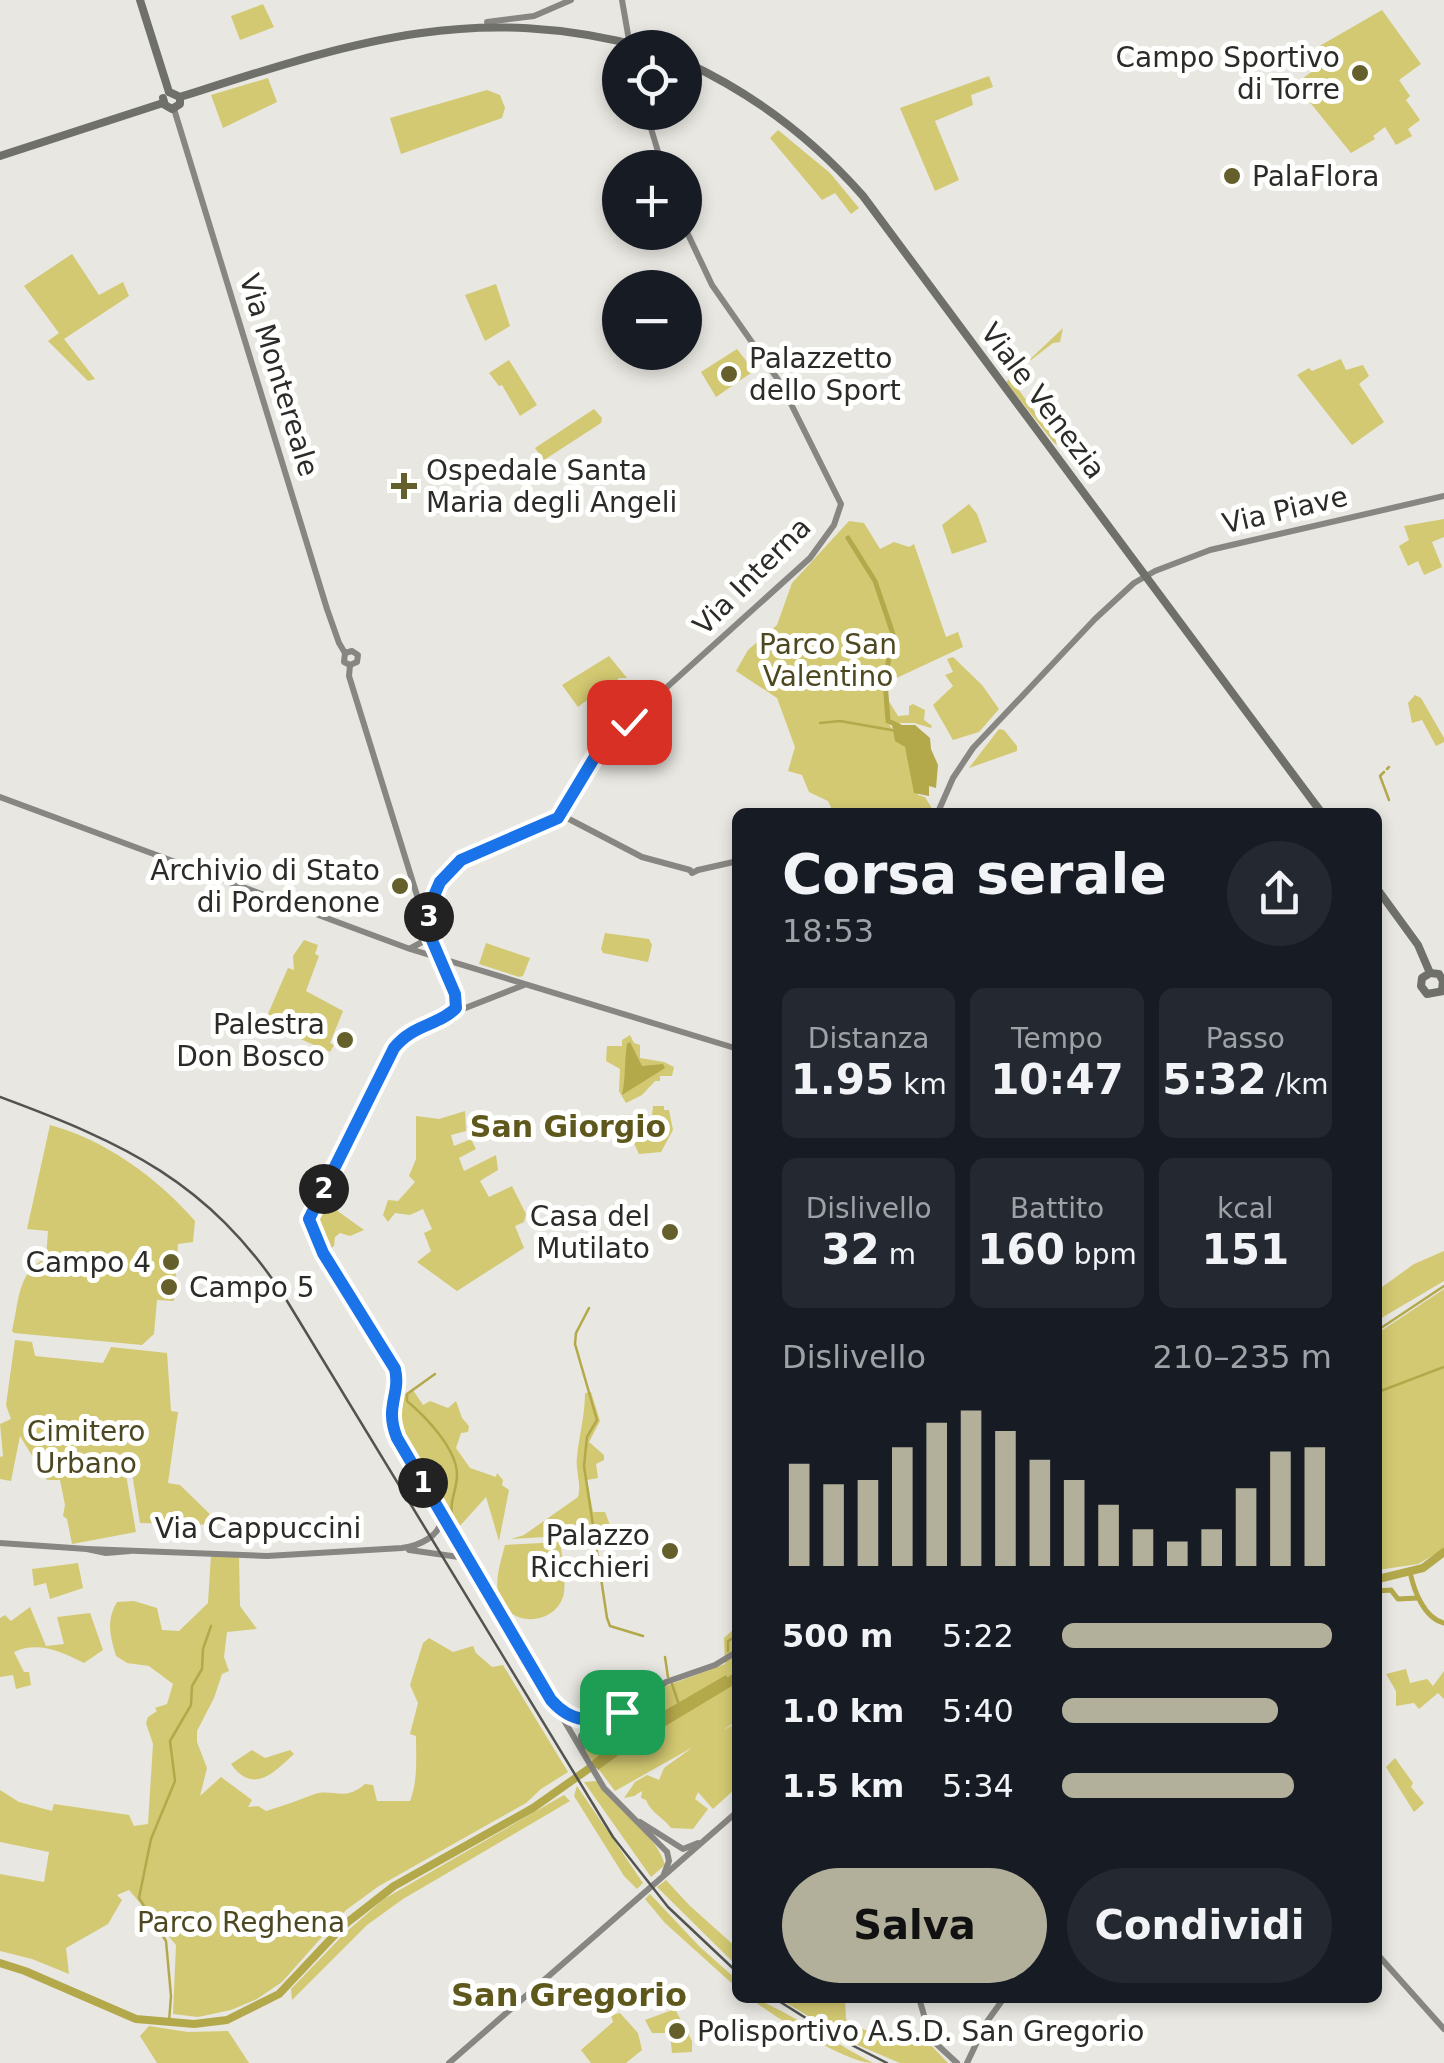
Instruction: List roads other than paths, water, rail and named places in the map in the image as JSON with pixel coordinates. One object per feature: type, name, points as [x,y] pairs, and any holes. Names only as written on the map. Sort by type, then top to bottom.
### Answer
[{"type":"main road","points":[[140,0],[170,92]]},
{"type":"main road","points":[[622,0],[627,30]]},
{"type":"main road","points":[[170,92],[180,96],[376,35],[534,16],[567,2]]},
{"type":"main road","points":[[487,22],[563,28],[602,38]]},
{"type":"main road","name":"Viale Venezia","points":[[702,70],[789,124],[854,186],[1318,808]]},
{"type":"main road","points":[[164,103],[170,92]]},
{"type":"main road","points":[[0,156],[164,103],[174,109],[180,104],[180,96]]},
{"type":"main road","name":"Via Montereale","points":[[174,109],[312,559],[339,643],[346,652]]},
{"type":"main road","name":"Via Interna","points":[[563,816],[604,744],[802,566],[832,528],[841,506],[840,497],[781,384],[712,285],[695,250]]},
{"type":"main road","name":"Via Piave","points":[[940,808],[957,770],[981,738],[1141,575],[1210,550],[1444,496]]},
{"type":"main road","points":[[352,650],[358,655],[357,662],[350,666],[343,659],[352,650]]},
{"type":"main road","points":[[350,666],[349,676],[419,905],[436,956],[455,994],[456,1008],[446,1016]]},
{"type":"main road","points":[[0,797],[410,948],[732,1049]]},
{"type":"main road","points":[[410,948],[422,944],[428,931],[431,902],[444,876],[456,863],[563,816],[642,857],[694,870],[732,862]]},
{"type":"main road","points":[[1382,896],[1418,945],[1430,972],[1442,978],[1443,991],[1432,995],[1423,990],[1422,978],[1430,972]]},
{"type":"main road","points":[[419,905],[431,902]]},
{"type":"main road","points":[[524,985],[416,1028],[394,1048],[309,1219],[323,1253],[395,1369],[397,1384],[390,1410],[394,1432],[442,1516],[604,1788],[670,1859],[682,1862],[681,1850]]},
{"type":"main road","name":"Via Cappuccini","points":[[0,1543],[268,1556],[386,1550],[423,1542],[438,1531],[442,1516]]},
{"type":"main road","name":"Via Cappuccini","points":[[386,1550],[468,1558]]},
{"type":"main road","points":[[584,1754],[582,1732],[594,1721],[629,1708],[668,1681],[715,1665],[732,1654]]},
{"type":"main road","points":[[551,1700],[569,1716],[594,1721]]},
{"type":"main road","points":[[449,2063],[662,1877],[670,1859],[732,1812]]},
{"type":"main road","points":[[630,1816],[681,1850]]},
{"type":"main road","points":[[1382,1960],[1444,2030]]},
{"type":"main road","points":[[920,2003],[931,2039],[958,2060],[971,2052],[1001,2003]]},
{"type":"waterway","points":[[848,538],[875,581],[893,634],[885,681],[888,721],[899,726]]},
{"type":"waterway","points":[[820,723],[840,721],[897,731]]},
{"type":"waterway","points":[[1384,772],[1380,776],[1389,800]]},
{"type":"waterway","points":[[1382,1327],[1444,1286]]},
{"type":"waterway","points":[[589,1308],[576,1333],[575,1344],[597,1420],[587,1437],[584,1466],[607,1618],[610,1626],[643,1636]]},
{"type":"waterway","points":[[1382,1390],[1444,1367]]},
{"type":"waterway","points":[[435,1374],[407,1394],[407,1401],[446,1444],[456,1465],[452,1505],[455,1522]]},
{"type":"waterway","points":[[1382,1578],[1423,1568],[1444,1552]]},
{"type":"waterway","points":[[1410,1572],[1426,1610],[1444,1623]]},
{"type":"waterway","points":[[1382,1591],[1391,1590],[1398,1599],[1418,1598]]},
{"type":"waterway","points":[[169,2022],[166,1941],[139,1898],[151,1839],[175,1781],[170,1741],[191,1705],[192,1686],[202,1669],[203,1649],[211,1626]]},
{"type":"waterway","points":[[728,1651],[728,1641],[732,1639]]},
{"type":"waterway","points":[[665,1657],[668,1677]]},
{"type":"waterway","points":[[721,1687],[732,1679]]},
{"type":"waterway","points":[[672,1684],[679,1705]]},
{"type":"waterway","points":[[0,1963],[136,2019],[194,2024],[227,2020],[279,1994],[344,1925],[394,1886],[533,1808],[594,1765]]},
{"type":"railway","points":[[0,1097],[86,1131],[160,1171],[225,1223],[255,1256],[284,1296],[613,1837],[668,1907],[732,1967]]},
{"type":"railway","points":[[782,2003],[887,2063]]},
{"type":"place","name":"Campo Sportivo di Torre","points":[[1360,73]]},
{"type":"place","name":"PalaFlora","points":[[1232,176]]},
{"type":"place","name":"Palazzetto dello Sport","points":[[729,374]]},
{"type":"place","name":"Ospedale Santa Maria degli Angeli","points":[[404,486]]},
{"type":"place","name":"Archivio di Stato di Pordenone","points":[[400,886]]},
{"type":"place","name":"Palestra Don Bosco","points":[[345,1040]]},
{"type":"place","name":"Casa del Mutilato","points":[[670,1232]]},
{"type":"place","name":"Campo 4","points":[[171,1262]]},
{"type":"place","name":"Campo 5","points":[[169,1287]]},
{"type":"place","name":"Palazzo Ricchieri","points":[[670,1551]]},
{"type":"place","name":"Polisportivo A.S.D. San Gregorio","points":[[677,2031]]},
{"type":"district","name":"San Giorgio","points":[[568,1126]]},
{"type":"district","name":"San Gregorio","points":[[569,1995]]},
{"type":"park label","name":"Parco San Valentino","points":[[828,660]]},
{"type":"park label","name":"Cimitero Urbano","points":[[86,1447]]},
{"type":"park label","name":"Parco Reghena","points":[[241,1922]]}]
